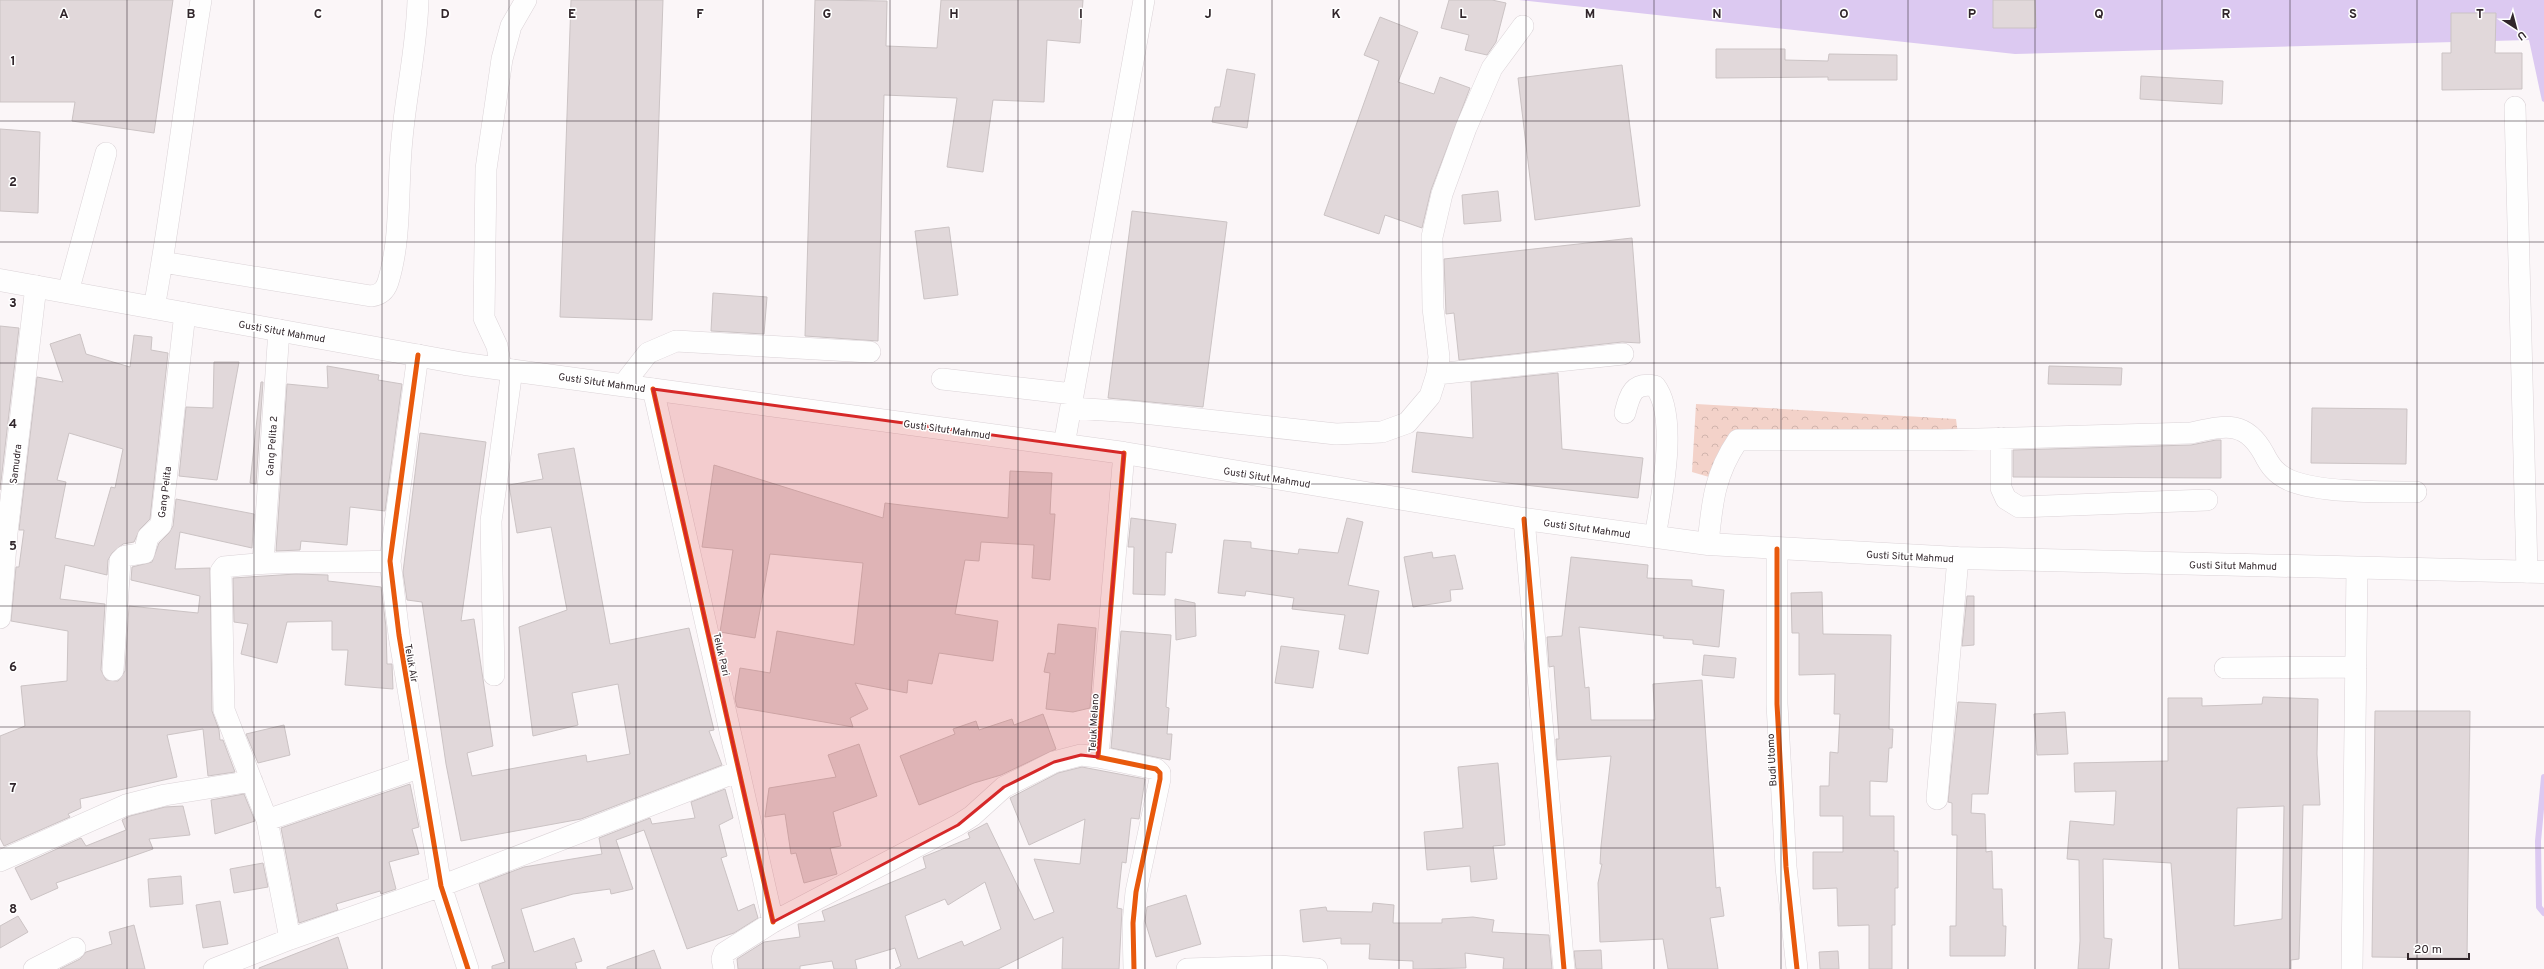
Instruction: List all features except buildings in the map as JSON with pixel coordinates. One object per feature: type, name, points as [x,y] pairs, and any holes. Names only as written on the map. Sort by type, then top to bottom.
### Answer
[{"type":"highway","name":"Gusti Situt Mahmud","points":[[0,280],[418,355],[506,369],[1124,453],[1524,519],[1708,544],[1958,558],[2536,572]]},
{"type":"street","points":[[154,308],[201,0]]},
{"type":"street","points":[[162,262],[371,296],[378,295],[384,291],[392,265],[402,140],[418,0]]},
{"type":"street","points":[[494,675],[491,522],[506,369],[484,318],[486,169],[502,59],[511,26],[526,0]]},
{"type":"street","points":[[1064,445],[1144,0]]},
{"type":"street","points":[[942,379],[1134,412],[1294,431],[1361,435],[1382,432],[1407,422],[1430,396],[1437,374],[1439,357],[1433,308],[1432,237],[1437,211],[1466,128],[1492,68],[1523,26]]},
{"type":"street","points":[[2515,107],[2536,572]]},
{"type":"street","points":[[68,292],[106,153]]},
{"type":"street","name":"Samudra","points":[[0,618],[3,533],[36,286]]},
{"type":"street","name":"Gang Pelita","points":[[113,670],[120,561],[125,556],[144,553],[148,537],[161,525],[185,313]]},
{"type":"street","name":"Gang Pelita 2","points":[[263,562],[279,330]]},
{"type":"street","points":[[623,385],[648,353],[676,341],[870,352]]},
{"type":"street","points":[[1437,374],[1623,354]]},
{"type":"street","name":"Teluk Air","points":[[418,355],[390,561],[398,635],[441,886],[468,969]]},
{"type":"street","points":[[1626,413],[1632,390],[1637,386],[1655,386],[1662,396],[1667,417],[1664,486],[1655,537]]},
{"type":"street","name":"Teluk Pari","points":[[653,389],[773,922]]},
{"type":"street","points":[[1708,544],[1716,482],[1725,458],[1738,440],[2001,438],[2191,433],[2220,427],[2242,428],[2255,440],[2277,474],[2290,481],[2357,492],[2416,492]]},
{"type":"street","points":[[2001,438],[2000,488],[2006,499],[2019,507],[2207,500]]},
{"type":"street","name":"Teluk Melano","points":[[1124,453],[1098,757],[1156,769],[1160,773],[1136,892],[1133,923],[1134,969]]},
{"type":"street","points":[[1524,519],[1564,969]]},
{"type":"street","name":"Budi Utomo","points":[[1777,549],[1777,704],[1786,867],[1797,969]]},
{"type":"street","points":[[1937,799],[1958,558]]},
{"type":"street","points":[[290,939],[267,820],[224,710],[220,577],[224,567],[263,562],[301,564],[390,561]]},
{"type":"street","points":[[2352,969],[2357,568]]},
{"type":"street","points":[[2225,668],[2356,667]]},
{"type":"street","points":[[724,961],[773,922],[958,825],[972,816],[1004,787],[1054,762],[1081,755],[1098,757]]},
{"type":"street","points":[[267,820],[421,767]]},
{"type":"street","points":[[218,968],[290,939],[441,886],[739,771]]},
{"type":"street","points":[[0,861],[126,806],[165,796],[252,781]]},
{"type":"street","points":[[34,969],[75,948]]},
{"type":"street","points":[[1187,969],[1279,966],[1317,969]]},
{"type":"highlighted area","points":[[653,389],[1124,453],[1098,757],[1081,755],[1054,762],[1004,787],[958,825],[773,922]]},
{"type":"green space","points":[[1696,404],[1956,419],[1958,435],[1732,435],[1709,477],[1692,472]]},
{"type":"shaded area","points":[[1519,0],[2544,0],[2544,102],[2542,101],[2529,40],[2015,54]]},
{"type":"waterway","points":[[2544,777],[2538,841],[2539,907],[2544,913]]},
{"type":"cycle path","points":[[418,355],[390,561],[399,635],[441,886],[468,969]]},
{"type":"cycle path","points":[[653,389],[773,922]]},
{"type":"cycle path","points":[[1124,453],[1098,757],[1156,769],[1160,773],[1136,892],[1133,923],[1134,969]]},
{"type":"cycle path","points":[[1524,519],[1564,969]]},
{"type":"cycle path","points":[[1777,549],[1777,704],[1786,867],[1797,969]]}]
